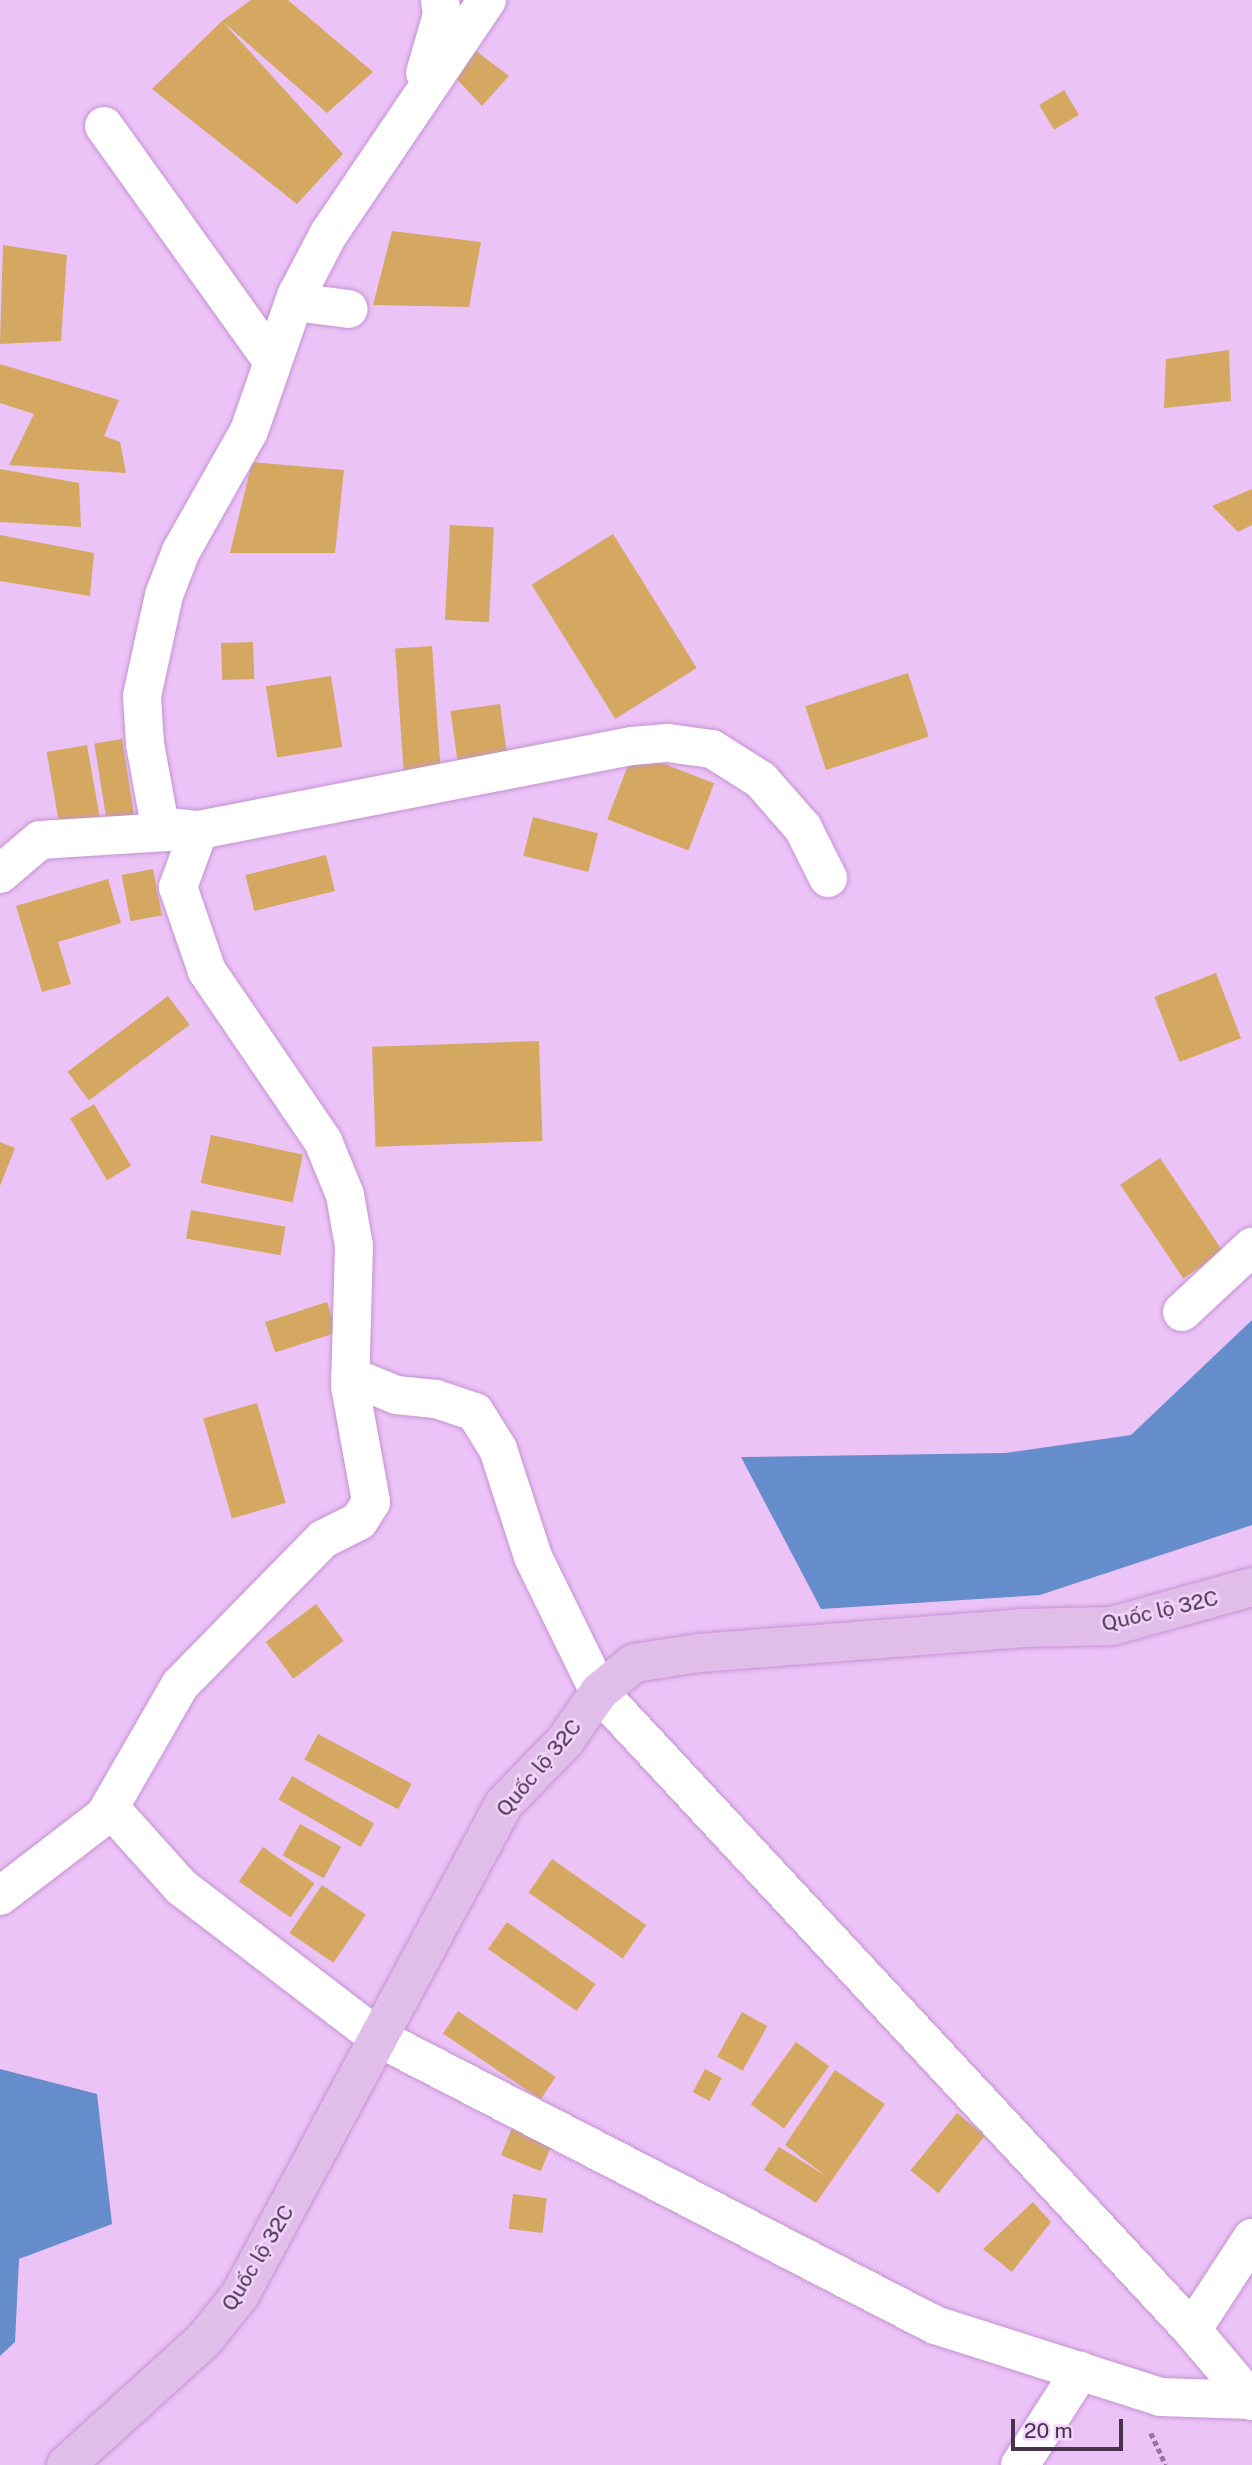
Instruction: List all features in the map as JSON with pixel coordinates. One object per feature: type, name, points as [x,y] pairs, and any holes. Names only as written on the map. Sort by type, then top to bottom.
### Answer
[{"type":"main road","name":"Quốc lộ 32C","points":[[66,2465],[204,2340],[240,2295],[267,2252],[377,2037],[504,1804],[565,1741],[599,1692],[634,1663],[740,1650],[1021,1628],[1112,1626],[1252,1587]]},
{"type":"street","points":[[416,105],[442,15],[440,0]]},
{"type":"street","points":[[199,830],[160,826],[145,744],[142,696],[164,595],[181,551],[249,431],[294,302],[329,233],[487,0]]},
{"type":"street","points":[[104,126],[272,361]]},
{"type":"street","points":[[294,302],[349,309]]},
{"type":"street","points":[[0,874],[40,840],[199,830],[632,746],[668,743],[712,750],[761,780],[803,828],[828,878]]},
{"type":"street","points":[[112,1810],[105,1815],[180,1685],[323,1539],[359,1521],[371,1502],[350,1376],[354,1246],[345,1195],[323,1141],[207,971],[178,887],[199,830]]},
{"type":"street","points":[[1182,1312],[1252,1247]]},
{"type":"street","points":[[350,1376],[396,1395],[436,1399],[475,1412],[498,1449],[533,1557],[599,1692],[1192,2330],[1251,2401]]},
{"type":"street","points":[[0,1896],[112,1810]]},
{"type":"street","points":[[112,1810],[181,1887],[377,2037],[935,2325],[1160,2397],[1251,2401]]},
{"type":"street","points":[[1192,2330],[1252,2238]]},
{"type":"street","points":[[1020,2465],[1080,2371]]},
{"type":"water","points":[[1252,1320],[1252,1525],[1040,1595],[821,1609],[741,1457],[1005,1453],[1131,1435]]},
{"type":"water","points":[[0,2069],[97,2094],[112,2224],[19,2259],[15,2342],[0,2356]]},
{"type":"building","points":[[251,0],[288,0],[373,72],[327,113],[222,21]]},
{"type":"building","points":[[222,21],[343,154],[297,204],[152,89]]},
{"type":"building","points":[[476,51],[509,76],[482,106],[454,76]]},
{"type":"building","points":[[1064,90],[1079,115],[1054,130],[1039,105]]},
{"type":"building","points":[[392,231],[481,242],[469,307],[373,305]]},
{"type":"building","points":[[3,245],[67,255],[61,341],[0,344]]},
{"type":"building","points":[[1229,350],[1231,401],[1164,408],[1166,359]]},
{"type":"building","points":[[0,364],[119,400],[104,436],[120,442],[126,473],[9,465],[34,414],[0,403]]},
{"type":"building","points":[[252,462],[344,470],[335,553],[230,553]]},
{"type":"building","points":[[0,469],[79,483],[81,527],[0,522]]},
{"type":"building","points":[[1252,489],[1252,525],[1238,532],[1212,506]]},
{"type":"building","points":[[450,525],[494,527],[489,622],[445,620]]},
{"type":"building","points":[[613,534],[697,668],[615,719],[532,585]]},
{"type":"building","points":[[0,535],[94,553],[90,596],[0,581]]},
{"type":"building","points":[[253,642],[254,679],[222,680],[221,643]]},
{"type":"building","points":[[432,646],[442,785],[405,787],[395,649]]},
{"type":"building","points":[[908,673],[929,737],[826,770],[805,706]]},
{"type":"building","points":[[331,676],[342,747],[277,757],[266,686]]},
{"type":"building","points":[[500,704],[508,764],[459,771],[450,711]]},
{"type":"building","points":[[122,739],[135,823],[108,827],[94,743]]},
{"type":"building","points":[[87,745],[101,827],[61,834],[47,752]]},
{"type":"building","points":[[633,752],[714,783],[688,850],[607,819]]},
{"type":"building","points":[[533,817],[598,833],[588,872],[523,856]]},
{"type":"building","points":[[326,855],[335,891],[254,911],[245,875]]},
{"type":"building","points":[[153,869],[162,915],[131,921],[122,875]]},
{"type":"building","points":[[108,879],[121,923],[58,942],[71,984],[42,992],[16,906]]},
{"type":"building","points":[[1216,973],[1241,1038],[1179,1062],[1154,997]]},
{"type":"building","points":[[168,996],[190,1025],[89,1101],[67,1072]]},
{"type":"building","points":[[539,1041],[542,1141],[376,1147],[372,1047]]},
{"type":"building","points":[[94,1104],[131,1166],[107,1180],[70,1118]]},
{"type":"building","points":[[211,1135],[303,1155],[293,1202],[201,1183]]},
{"type":"building","points":[[0,1142],[15,1148],[0,1186]]},
{"type":"building","points":[[1160,1158],[1223,1252],[1183,1279],[1120,1185]]},
{"type":"building","points":[[191,1210],[286,1227],[281,1255],[186,1239]]},
{"type":"building","points":[[327,1302],[337,1332],[275,1353],[265,1322]]},
{"type":"building","points":[[257,1403],[286,1503],[232,1518],[203,1418]]},
{"type":"building","points":[[316,1604],[344,1641],[293,1679],[266,1642]]},
{"type":"building","points":[[318,1734],[412,1784],[398,1809],[304,1760]]},
{"type":"building","points":[[292,1776],[374,1824],[361,1847],[278,1799]]},
{"type":"building","points":[[300,1824],[341,1847],[324,1878],[283,1855]]},
{"type":"building","points":[[263,1847],[315,1883],[291,1918],[239,1881]]},
{"type":"building","points":[[552,1859],[646,1925],[623,1959],[528,1893]]},
{"type":"building","points":[[322,1885],[366,1915],[334,1963],[290,1933]]},
{"type":"building","points":[[507,1922],[595,1984],[577,2011],[488,1949]]},
{"type":"building","points":[[458,2011],[556,2077],[541,2099],[443,2033]]},
{"type":"building","points":[[742,2012],[767,2026],[743,2071],[717,2057]]},
{"type":"building","points":[[796,2042],[829,2066],[784,2128],[751,2104]]},
{"type":"building","points":[[705,2069],[722,2078],[710,2101],[693,2092]]},
{"type":"building","points":[[835,2070],[885,2104],[816,2203],[764,2170],[779,2147],[826,2176],[785,2145]]},
{"type":"building","points":[[957,2113],[985,2136],[938,2193],[910,2171]]},
{"type":"building","points":[[516,2118],[556,2134],[541,2171],[501,2155]]},
{"type":"building","points":[[513,2194],[547,2198],[542,2233],[509,2229]]},
{"type":"building","points":[[1033,2202],[1051,2222],[1012,2272],[983,2249]]}]
